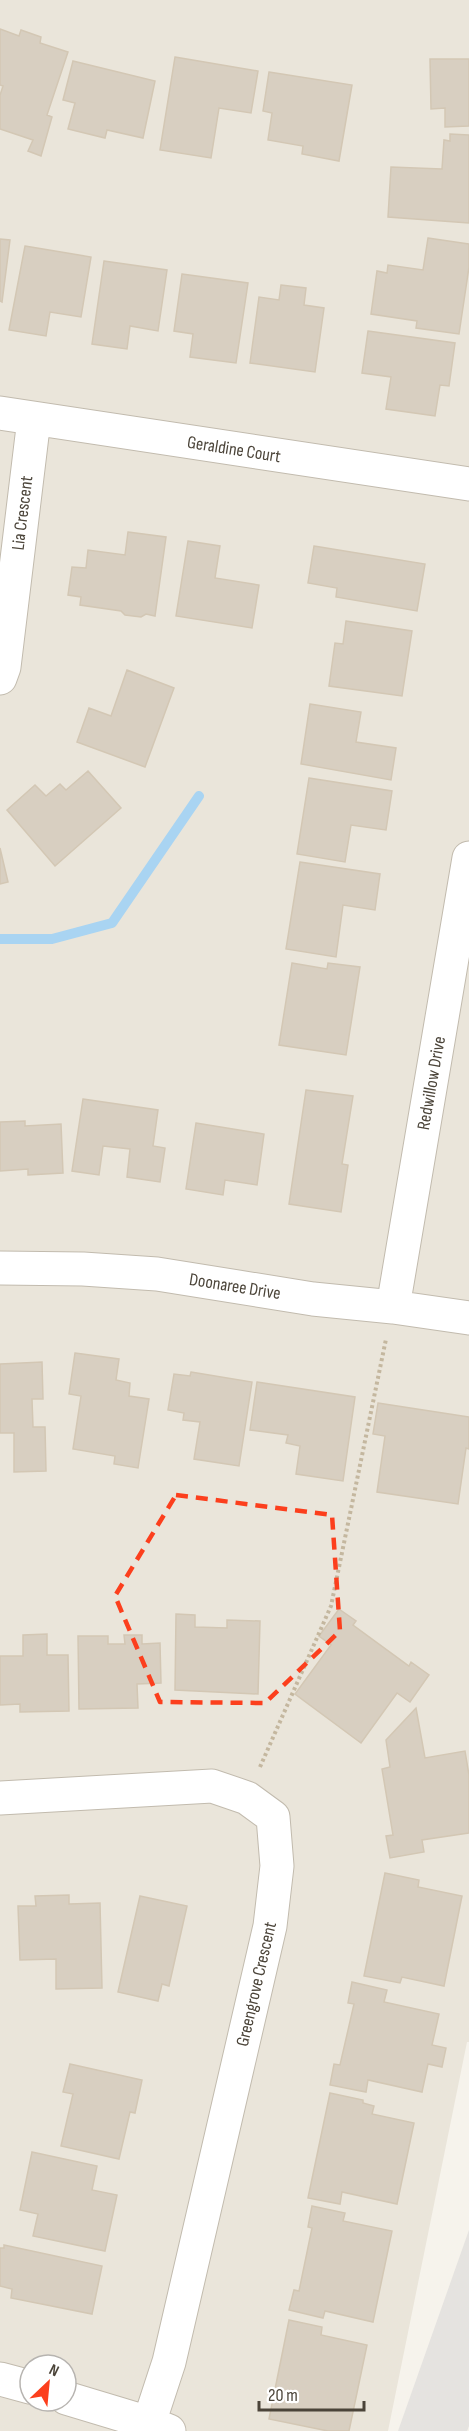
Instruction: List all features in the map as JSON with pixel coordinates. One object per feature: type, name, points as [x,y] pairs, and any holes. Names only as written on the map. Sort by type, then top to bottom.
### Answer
[{"type":"street","name":"Geraldine Court","points":[[0,413],[469,484]]},
{"type":"street","name":"Lia Crescent","points":[[0,678],[4,667],[34,419]]},
{"type":"street","name":"Redwillow Drive","points":[[393,1307],[469,858]]},
{"type":"street","name":"Doonaree Drive","points":[[0,1268],[83,1269],[157,1274],[313,1299],[469,1318]]},
{"type":"street","name":"Greengrove Crescent","points":[[0,1798],[212,1786],[247,1798],[273,1817],[277,1866],[270,1926],[169,2362],[159,2427]]},
{"type":"street","points":[[0,2379],[18,2383]]},
{"type":"street","points":[[78,2402],[159,2427]]},
{"type":"path","points":[[247,1798],[331,1606],[393,1307]]},
{"type":"highlighted area","points":[[176,1495],[332,1515],[340,1631],[265,1703],[160,1702],[115,1596]]},
{"type":"shaded area","points":[[0,0],[469,0],[469,2042],[467,2042],[388,2431],[0,2431]]},
{"type":"shaded area","points":[[469,2230],[469,2426],[467,2431],[398,2431]]},
{"type":"building","points":[[0,29],[19,36],[21,30],[41,37],[40,43],[68,52],[47,115],[52,117],[41,156],[28,151],[33,140],[0,129],[0,95],[3,86],[0,85]]},
{"type":"building","points":[[175,57],[258,71],[251,113],[219,108],[211,158],[160,150]]},
{"type":"building","points":[[430,59],[469,59],[469,126],[445,127],[445,108],[431,109]]},
{"type":"building","points":[[73,61],[155,81],[143,138],[107,130],[105,138],[68,129],[75,103],[63,100]]},
{"type":"building","points":[[269,72],[352,85],[339,161],[302,154],[303,146],[268,140],[272,113],[263,111]]},
{"type":"building","points":[[450,134],[469,135],[469,223],[388,217],[391,167],[442,169],[444,140],[450,141]]},
{"type":"building","points":[[428,238],[469,244],[469,267],[459,334],[416,328],[417,321],[371,314],[377,271],[387,273],[388,265],[423,270]]},
{"type":"building","points":[[0,239],[10,240],[2,302],[0,301]]},
{"type":"building","points":[[25,246],[91,257],[81,317],[50,312],[46,336],[9,330]]},
{"type":"building","points":[[104,261],[167,270],[158,331],[130,326],[127,349],[92,344]]},
{"type":"building","points":[[182,274],[248,283],[236,363],[190,357],[193,334],[174,331]]},
{"type":"building","points":[[281,285],[306,288],[304,305],[324,308],[315,372],[250,363],[259,297],[279,300]]},
{"type":"building","points":[[368,331],[455,343],[449,386],[440,385],[435,416],[386,409],[391,377],[362,373]]},
{"type":"building","points":[[128,532],[166,537],[155,616],[125,615],[121,611],[80,605],[81,597],[68,595],[72,567],[86,568],[88,550],[125,555]]},
{"type":"building","points":[[188,541],[220,546],[215,578],[259,585],[252,628],[176,616]]},
{"type":"building","points":[[314,546],[425,564],[417,611],[336,597],[337,588],[308,583]]},
{"type":"building","points":[[346,621],[412,631],[402,696],[329,686],[335,643],[343,644]]},
{"type":"building","points":[[127,670],[174,688],[145,767],[77,742],[89,708],[111,716]]},
{"type":"building","points":[[310,704],[361,712],[356,742],[396,748],[391,780],[301,764]]},
{"type":"building","points":[[88,771],[121,808],[55,866],[7,810],[35,785],[46,796],[60,784],[66,790]]},
{"type":"building","points":[[309,778],[392,791],[386,830],[351,825],[345,862],[297,854]]},
{"type":"building","points":[[0,848],[8,882],[0,884]]},
{"type":"building","points":[[300,862],[380,874],[375,910],[343,905],[336,957],[286,949]]},
{"type":"building","points":[[292,963],[327,969],[328,963],[360,967],[346,1055],[279,1045]]},
{"type":"building","points":[[306,1090],[353,1096],[342,1164],[348,1165],[341,1212],[289,1204]]},
{"type":"building","points":[[83,1099],[158,1110],[153,1146],[165,1148],[160,1182],[127,1177],[130,1149],[103,1146],[99,1175],[72,1171]]},
{"type":"building","points":[[25,1121],[25,1126],[61,1124],[63,1173],[28,1175],[28,1169],[0,1171],[0,1122]]},
{"type":"building","points":[[196,1123],[264,1134],[257,1185],[225,1180],[223,1195],[186,1189]]},
{"type":"building","points":[[75,1353],[119,1359],[116,1380],[130,1383],[129,1396],[149,1399],[138,1468],[114,1464],[115,1456],[73,1449],[81,1396],[69,1394]]},
{"type":"building","points":[[42,1362],[43,1399],[32,1399],[33,1427],[45,1427],[46,1471],[14,1472],[14,1433],[0,1433],[0,1364]]},
{"type":"building","points":[[191,1372],[252,1382],[239,1466],[194,1459],[200,1422],[183,1420],[184,1413],[168,1410],[174,1374],[190,1376]]},
{"type":"building","points":[[257,1382],[355,1397],[343,1481],[296,1474],[300,1446],[286,1443],[288,1435],[250,1430]]},
{"type":"building","points":[[378,1403],[469,1417],[469,1449],[466,1448],[458,1504],[377,1492],[385,1436],[373,1434]]},
{"type":"building","points":[[339,1609],[356,1621],[353,1625],[409,1666],[411,1662],[429,1675],[410,1702],[397,1693],[361,1743],[295,1694],[331,1645],[319,1636]]},
{"type":"building","points":[[176,1614],[195,1615],[195,1627],[227,1628],[227,1620],[260,1621],[258,1694],[175,1690]]},
{"type":"building","points":[[47,1634],[47,1655],[68,1655],[69,1711],[20,1712],[20,1704],[0,1705],[0,1656],[23,1656],[23,1635]]},
{"type":"building","points":[[124,1635],[142,1635],[142,1644],[160,1643],[161,1683],[137,1684],[138,1708],[79,1709],[78,1636],[108,1636],[108,1644],[125,1644]]},
{"type":"building","points":[[416,1708],[425,1758],[465,1751],[469,1775],[469,1833],[422,1840],[424,1852],[390,1858],[386,1836],[393,1835],[382,1769],[390,1767],[386,1740]]},
{"type":"building","points":[[385,1873],[419,1880],[418,1887],[462,1896],[444,1986],[402,1977],[400,1983],[364,1976]]},
{"type":"building","points":[[69,1895],[69,1904],[100,1903],[102,1988],[56,1989],[56,1959],[20,1960],[18,1906],[36,1906],[35,1896]]},
{"type":"building","points":[[140,1896],[187,1906],[169,1986],[162,1984],[158,2001],[118,1992]]},
{"type":"building","points":[[352,1982],[387,1990],[384,2002],[439,2014],[432,2045],[446,2048],[442,2067],[428,2064],[422,2092],[368,2080],[366,2092],[330,2085],[334,2064],[340,2065],[354,2004],[348,2003]]},
{"type":"building","points":[[70,2064],[142,2080],[135,2113],[130,2112],[119,2159],[61,2146],[73,2094],[63,2092]]},
{"type":"building","points":[[330,2093],[363,2100],[363,2103],[374,2106],[372,2114],[414,2123],[397,2204],[342,2192],[340,2204],[308,2198]]},
{"type":"building","points":[[32,2152],[97,2166],[92,2190],[117,2195],[105,2251],[33,2236],[38,2214],[20,2210]]},
{"type":"building","points":[[312,2206],[345,2213],[343,2221],[392,2231],[373,2322],[325,2311],[323,2318],[289,2310],[294,2290],[299,2291],[312,2228],[308,2227]]},
{"type":"building","points":[[4,2245],[102,2266],[92,2314],[11,2298],[12,2289],[0,2286],[0,2248],[4,2248]]},
{"type":"building","points":[[289,2320],[322,2327],[321,2335],[367,2345],[349,2431],[328,2431],[269,2419]]},
{"type":"waterway","points":[[0,939],[52,939],[112,923],[199,796]]}]
